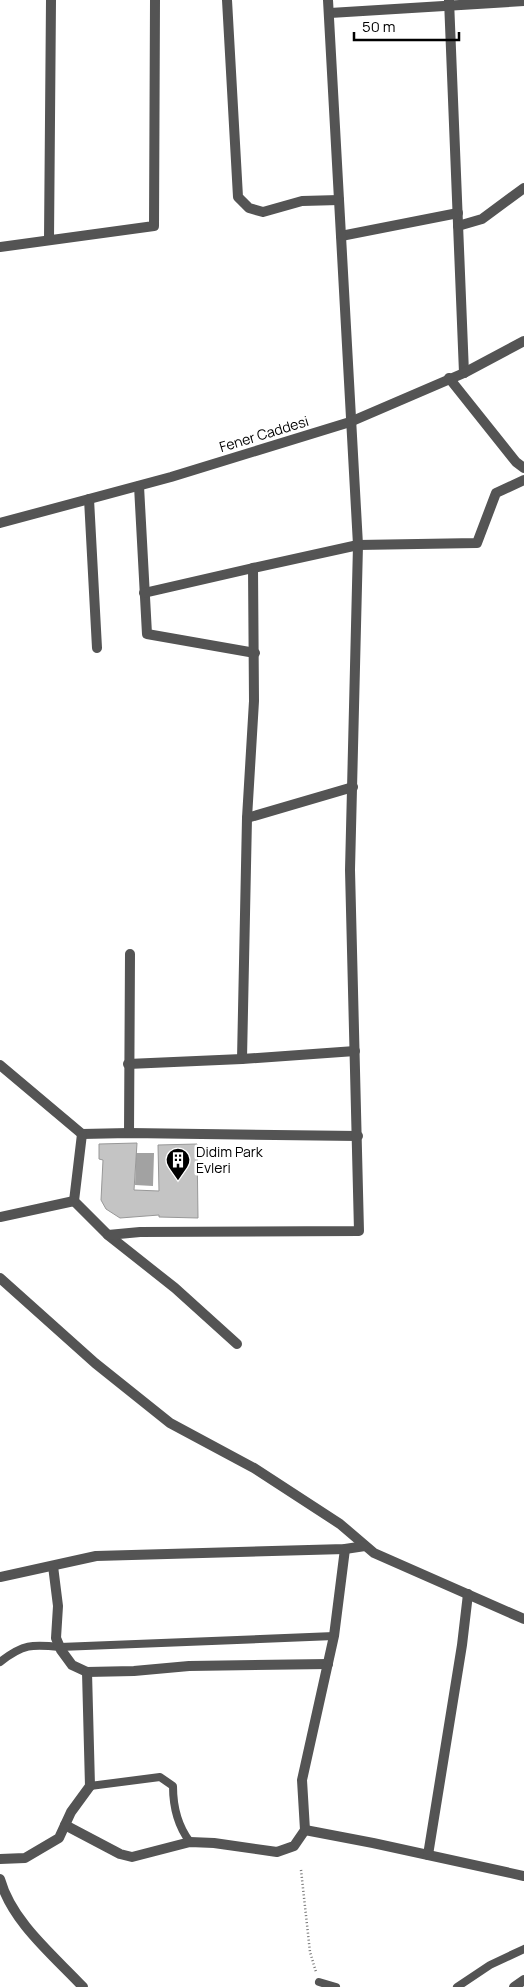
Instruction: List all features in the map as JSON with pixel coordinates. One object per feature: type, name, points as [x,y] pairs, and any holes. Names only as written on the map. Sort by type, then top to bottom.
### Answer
[{"type":"street","points":[[49,239],[51,0]]},
{"type":"street","points":[[0,247],[154,226],[155,0]]},
{"type":"street","points":[[227,0],[238,197],[249,208],[263,212],[302,201],[339,200]]},
{"type":"street","points":[[108,1235],[140,1232],[359,1231],[350,870],[358,545],[328,0]]},
{"type":"street","points":[[330,13],[449,2],[524,1]]},
{"type":"street","points":[[449,2],[464,374]]},
{"type":"street","points":[[458,226],[482,219],[524,188]]},
{"type":"street","points":[[341,236],[458,213]]},
{"type":"street","name":"Fener Caddesi","points":[[0,523],[139,486],[350,422],[449,378],[464,374],[524,341]]},
{"type":"street","points":[[449,378],[516,462],[524,468]]},
{"type":"street","points":[[144,593],[358,545],[477,543],[496,493],[524,480]]},
{"type":"street","points":[[139,486],[147,634],[254,653]]},
{"type":"street","points":[[89,499],[97,648]]},
{"type":"street","points":[[242,1059],[247,818],[254,701],[253,568]]},
{"type":"street","points":[[247,818],[353,787]]},
{"type":"street","points":[[129,1133],[130,954]]},
{"type":"street","points":[[128,1064],[242,1059],[355,1051]]},
{"type":"street","points":[[0,1065],[82,1134],[358,1136]]},
{"type":"street","points":[[74,1201],[82,1134]]},
{"type":"street","points":[[0,1218],[74,1201]]},
{"type":"street","points":[[74,1201],[108,1235],[175,1288],[237,1344]]},
{"type":"street","points":[[0,1278],[95,1364],[170,1423],[254,1468],[340,1524],[374,1553],[524,1619]]},
{"type":"street","points":[[0,1576],[96,1556],[344,1550],[365,1546]]},
{"type":"street","points":[[65,1825],[120,1854],[132,1857],[190,1842],[214,1842],[277,1852],[294,1846],[305,1830],[302,1780],[334,1636],[344,1550]]},
{"type":"street","points":[[53,1566],[58,1606],[56,1638],[72,1665],[87,1672],[134,1671],[189,1666],[328,1664]]},
{"type":"street","points":[[428,1855],[462,1645],[468,1594]]},
{"type":"street","points":[[0,1859],[25,1858],[59,1838],[71,1812],[90,1786],[87,1672]]},
{"type":"street","points":[[305,1830],[524,1876]]},
{"type":"street","points":[[0,1879],[7,1900],[20,1920],[83,1987]]},
{"type":"street","points":[[514,1987],[524,1980]]},
{"type":"lane","points":[[0,1662],[25,1646],[60,1647],[334,1636]]},
{"type":"lane","points":[[90,1786],[160,1777],[168,1780],[173,1786],[173,1803],[181,1830],[190,1842]]},
{"type":"lane","points":[[458,1987],[490,1965],[524,1949]]},
{"type":"lane","points":[[319,1982],[336,1987]]},
{"type":"path","points":[[301,1870],[310,1952],[319,1982]]},
{"type":"shaded area","points":[[136,1153],[154,1153],[153,1186],[135,1185]]},
{"type":"building","points":[[137,1143],[134,1190],[159,1191],[158,1145],[197,1144],[198,1218],[159,1217],[159,1215],[120,1218],[106,1209],[101,1200],[103,1160],[99,1159],[99,1144]]},
{"type":"place","name":"Didim Park Evleri","points":[[178,1181]]}]
